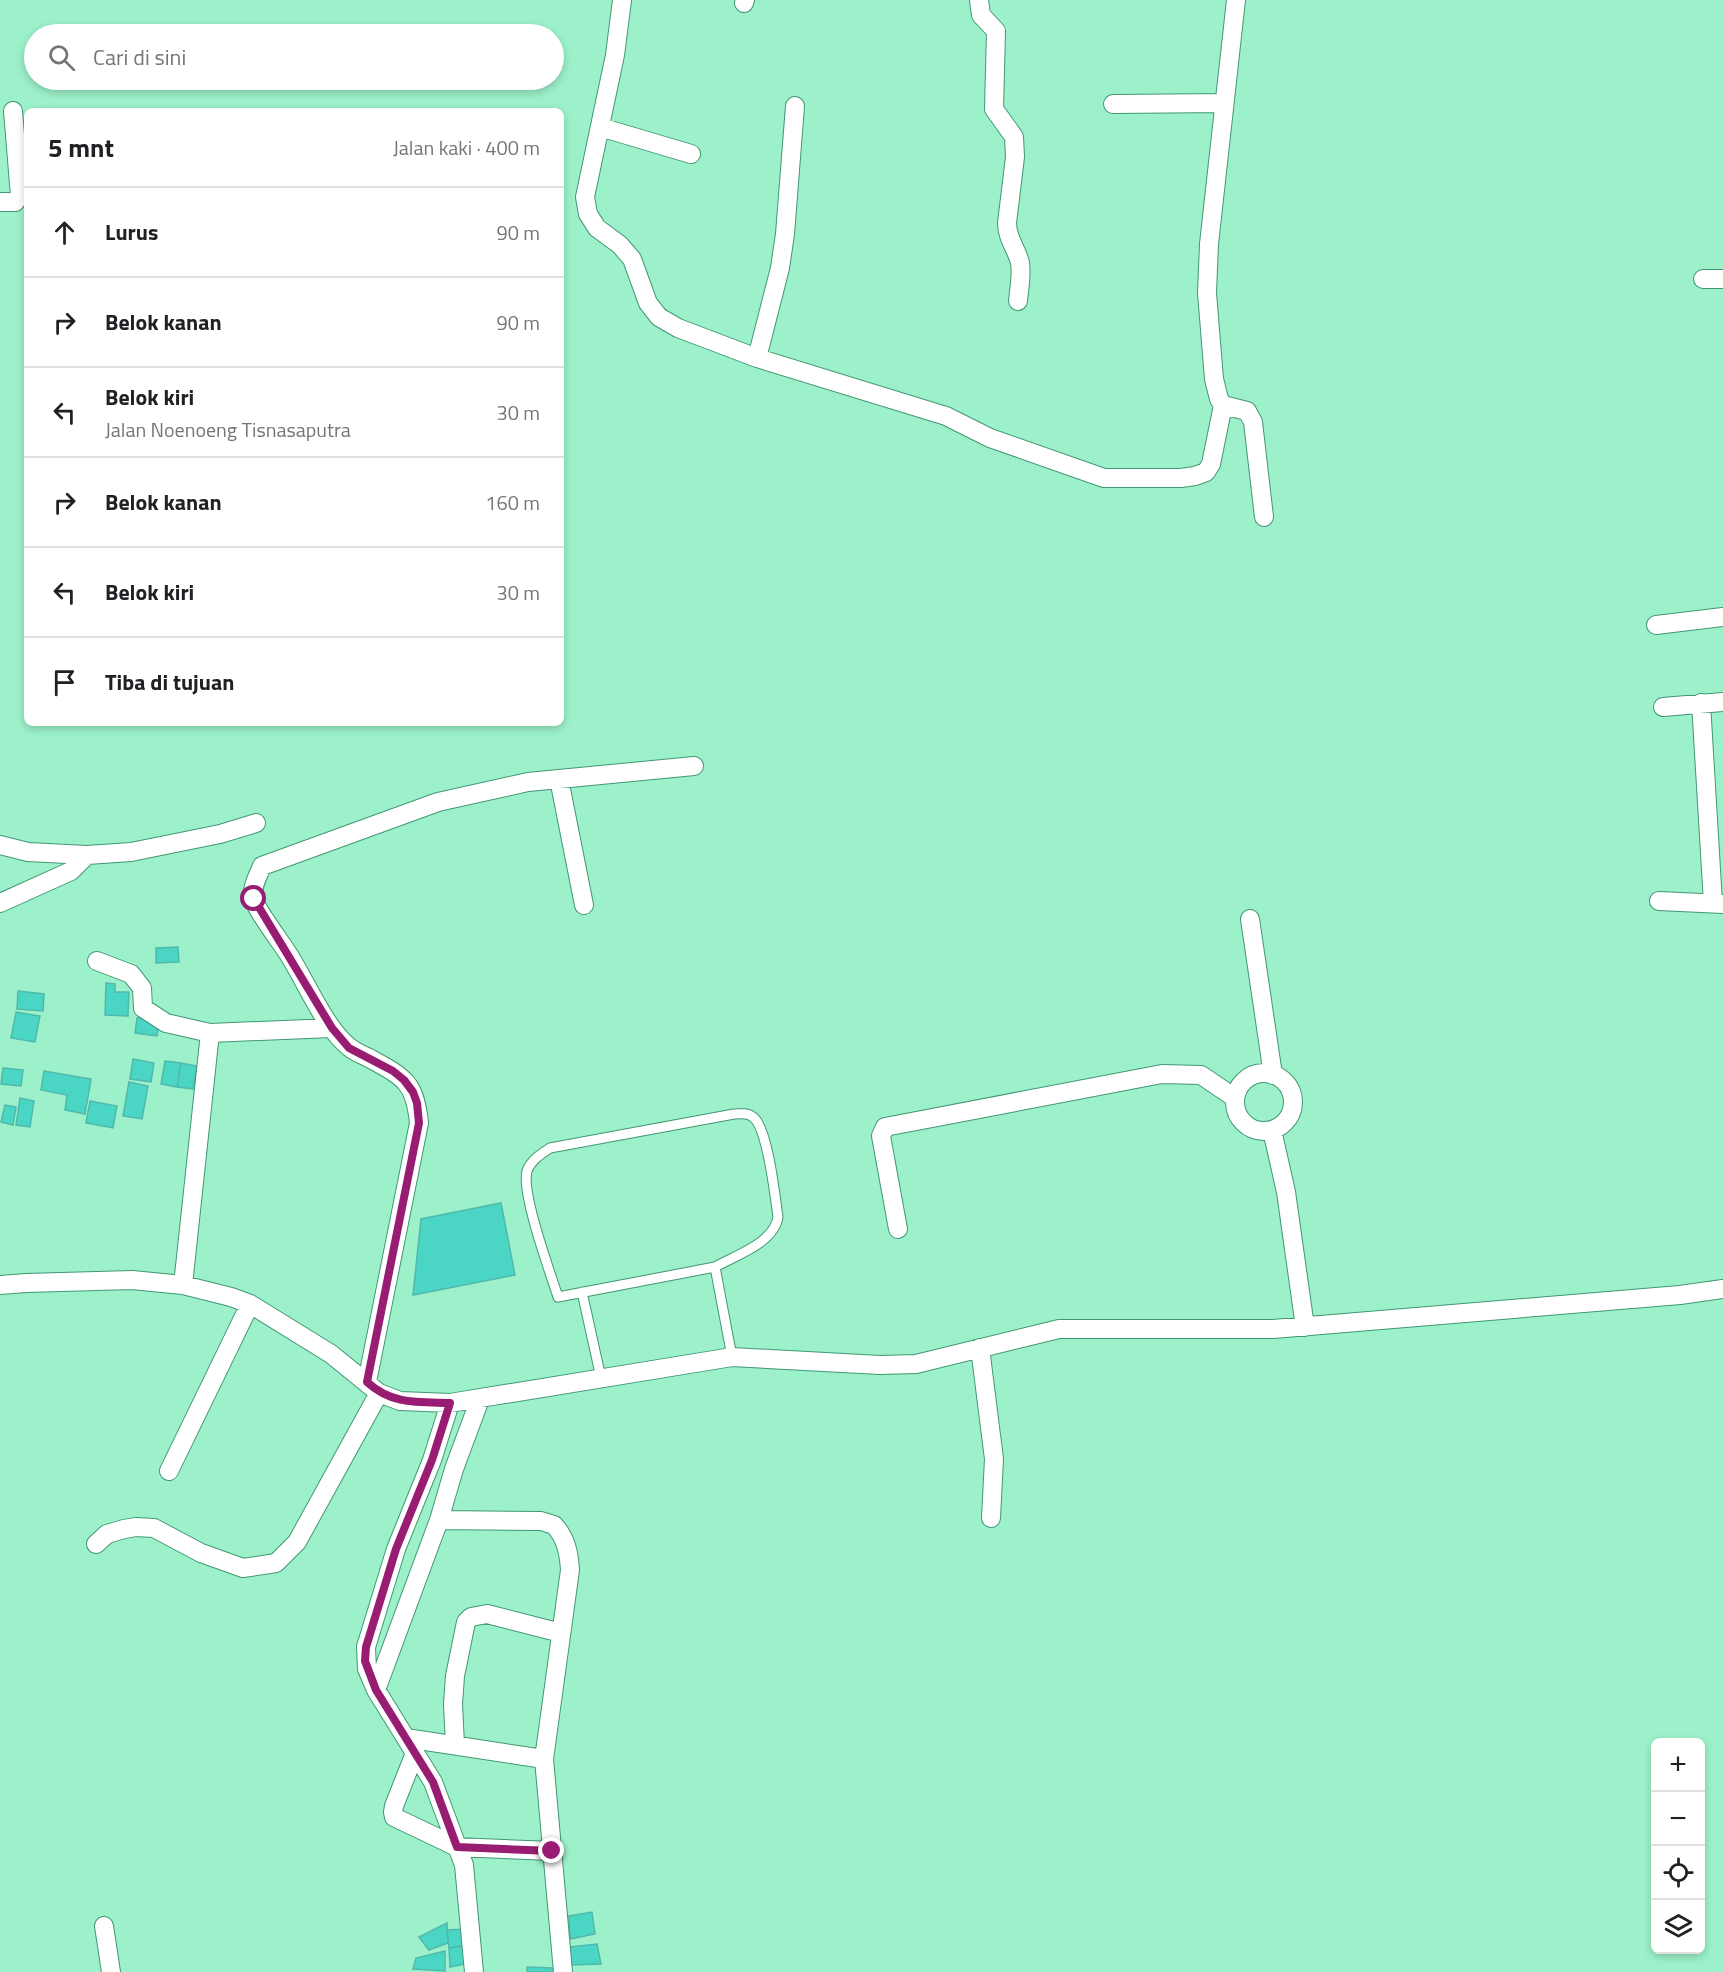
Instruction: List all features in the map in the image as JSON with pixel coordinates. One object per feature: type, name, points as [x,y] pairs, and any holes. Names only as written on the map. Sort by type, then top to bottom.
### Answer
[{"type":"street","points":[[622,0],[615,55],[585,197],[588,214],[597,228],[620,245],[632,259],[648,303],[659,317],[678,328],[757,358],[946,416],[990,438],[1104,478],[1181,478],[1206,472],[1211,464],[1223,405]]},
{"type":"street","points":[[979,0],[981,15],[996,31],[994,109],[1014,136],[1015,157],[1007,233],[1021,269],[1018,302]]},
{"type":"street","points":[[1236,0],[1209,244],[1207,293],[1214,380],[1223,405],[1247,411],[1253,422],[1264,517]]},
{"type":"street","points":[[1113,104],[1224,103]]},
{"type":"street","points":[[757,358],[780,268],[785,234],[795,106]]},
{"type":"street","points":[[0,202],[15,202],[20,196],[13,111]]},
{"type":"street","points":[[600,127],[691,154]]},
{"type":"street","points":[[1703,279],[1723,279]]},
{"type":"street","points":[[1656,625],[1723,616]]},
{"type":"street","points":[[1663,707],[1723,702]]},
{"type":"street","points":[[1659,901],[1718,903],[1716,834],[1701,704]]},
{"type":"street","points":[[96,1544],[108,1534],[124,1529],[154,1528],[201,1553],[243,1569],[276,1563],[297,1542],[373,1388],[419,1123],[417,1103],[413,1092],[404,1080],[393,1071],[349,1048],[332,1028],[254,899],[254,883],[262,866],[438,802],[528,782],[694,766]]},
{"type":"street","points":[[559,779],[584,905]]},
{"type":"street","points":[[0,844],[28,852],[87,855],[130,852],[220,834],[256,823]]},
{"type":"street","points":[[0,903],[71,872],[87,855]]},
{"type":"street","points":[[1250,919],[1274,1075]]},
{"type":"street","points":[[97,962],[131,974],[142,988],[144,1008],[166,1023],[210,1034],[332,1028]]},
{"type":"street","points":[[183,1284],[210,1034]]},
{"type":"street","points":[[1264,1073],[1274,1075],[1287,1084],[1291,1091],[1292,1108],[1285,1122],[1272,1130],[1255,1130],[1239,1117],[1235,1098],[1245,1080],[1264,1073]]},
{"type":"street","points":[[898,1229],[881,1136],[885,1126],[1162,1074],[1200,1075],[1235,1098]]},
{"type":"street","points":[[1272,1130],[1286,1192],[1305,1327]]},
{"type":"street","points":[[0,1285],[132,1280],[183,1284],[250,1304],[331,1354],[373,1388],[400,1401],[450,1403],[732,1358],[916,1364],[1059,1329],[1273,1329],[1680,1295],[1723,1289]]},
{"type":"street","points":[[169,1471],[250,1304]]},
{"type":"street","points":[[980,1348],[994,1460],[991,1518]]},
{"type":"street","points":[[376,1690],[439,1520],[454,1469],[480,1399]]},
{"type":"street","points":[[450,1403],[432,1460],[396,1549],[366,1647],[365,1661],[376,1690],[433,1782],[464,1865],[474,1972]]},
{"type":"street","points":[[439,1520],[541,1521],[554,1525],[565,1542],[570,1556],[544,1759],[563,1972]]},
{"type":"street","points":[[396,1549],[425,1558]]},
{"type":"street","points":[[381,1599],[407,1608]]},
{"type":"street","points":[[455,1745],[454,1676],[466,1623],[471,1617],[487,1614],[561,1633]]},
{"type":"street","points":[[410,1745],[455,1745],[544,1759]]},
{"type":"street","points":[[410,1745],[394,1806],[394,1817],[457,1847],[552,1851]]},
{"type":"street","points":[[104,1926],[111,1972]]},
{"type":"lane","points":[[744,1113],[752,1116],[765,1142],[778,1217],[777,1226],[768,1236],[715,1267],[582,1292],[558,1297],[528,1200],[527,1172],[532,1162],[550,1148],[744,1113]]},
{"type":"lane","points":[[715,1267],[732,1358]]},
{"type":"lane","points":[[582,1292],[601,1378]]},
{"type":"building","points":[[178,947],[179,962],[156,963],[156,948]]},
{"type":"building","points":[[106,983],[115,984],[115,992],[129,992],[128,1016],[105,1015]]},
{"type":"building","points":[[18,991],[44,994],[43,1011],[17,1009]]},
{"type":"building","points":[[16,1012],[40,1016],[35,1042],[11,1038]]},
{"type":"building","points":[[137,1018],[159,1021],[157,1036],[135,1033]]},
{"type":"building","points":[[133,1059],[154,1063],[151,1082],[130,1079]]},
{"type":"building","points":[[165,1061],[181,1063],[177,1087],[161,1084]]},
{"type":"building","points":[[181,1063],[197,1066],[193,1089],[177,1087]]},
{"type":"building","points":[[3,1068],[23,1070],[21,1086],[1,1084]]},
{"type":"building","points":[[44,1071],[91,1079],[85,1114],[65,1110],[67,1095],[41,1090]]},
{"type":"building","points":[[129,1082],[148,1086],[142,1119],[123,1116]]},
{"type":"building","points":[[20,1098],[34,1101],[30,1127],[16,1125]]},
{"type":"building","points":[[90,1101],[117,1106],[113,1128],[86,1123]]},
{"type":"building","points":[[5,1105],[16,1107],[13,1125],[1,1122]]},
{"type":"building","points":[[501,1203],[515,1275],[413,1295],[421,1219]]},
{"type":"building","points":[[592,1912],[595,1934],[570,1939],[569,1916]]},
{"type":"building","points":[[447,1923],[448,1943],[429,1950],[419,1937]]},
{"type":"building","points":[[466,1929],[466,1945],[449,1948],[447,1930]]},
{"type":"building","points":[[597,1944],[601,1964],[570,1965],[570,1947]]},
{"type":"building","points":[[466,1945],[465,1964],[450,1967],[449,1948]]},
{"type":"building","points":[[445,1951],[445,1971],[413,1969],[416,1958]]},
{"type":"building","points":[[527,1967],[554,1968],[555,1972],[527,1972]]},
{"type":"route","points":[[254,899],[332,1028],[349,1048],[393,1071],[404,1080],[413,1092],[417,1103],[419,1123],[367,1382],[379,1393],[400,1401],[450,1403],[432,1460],[396,1549],[366,1647],[367,1669],[376,1690],[433,1782],[457,1847],[552,1851]]}]
